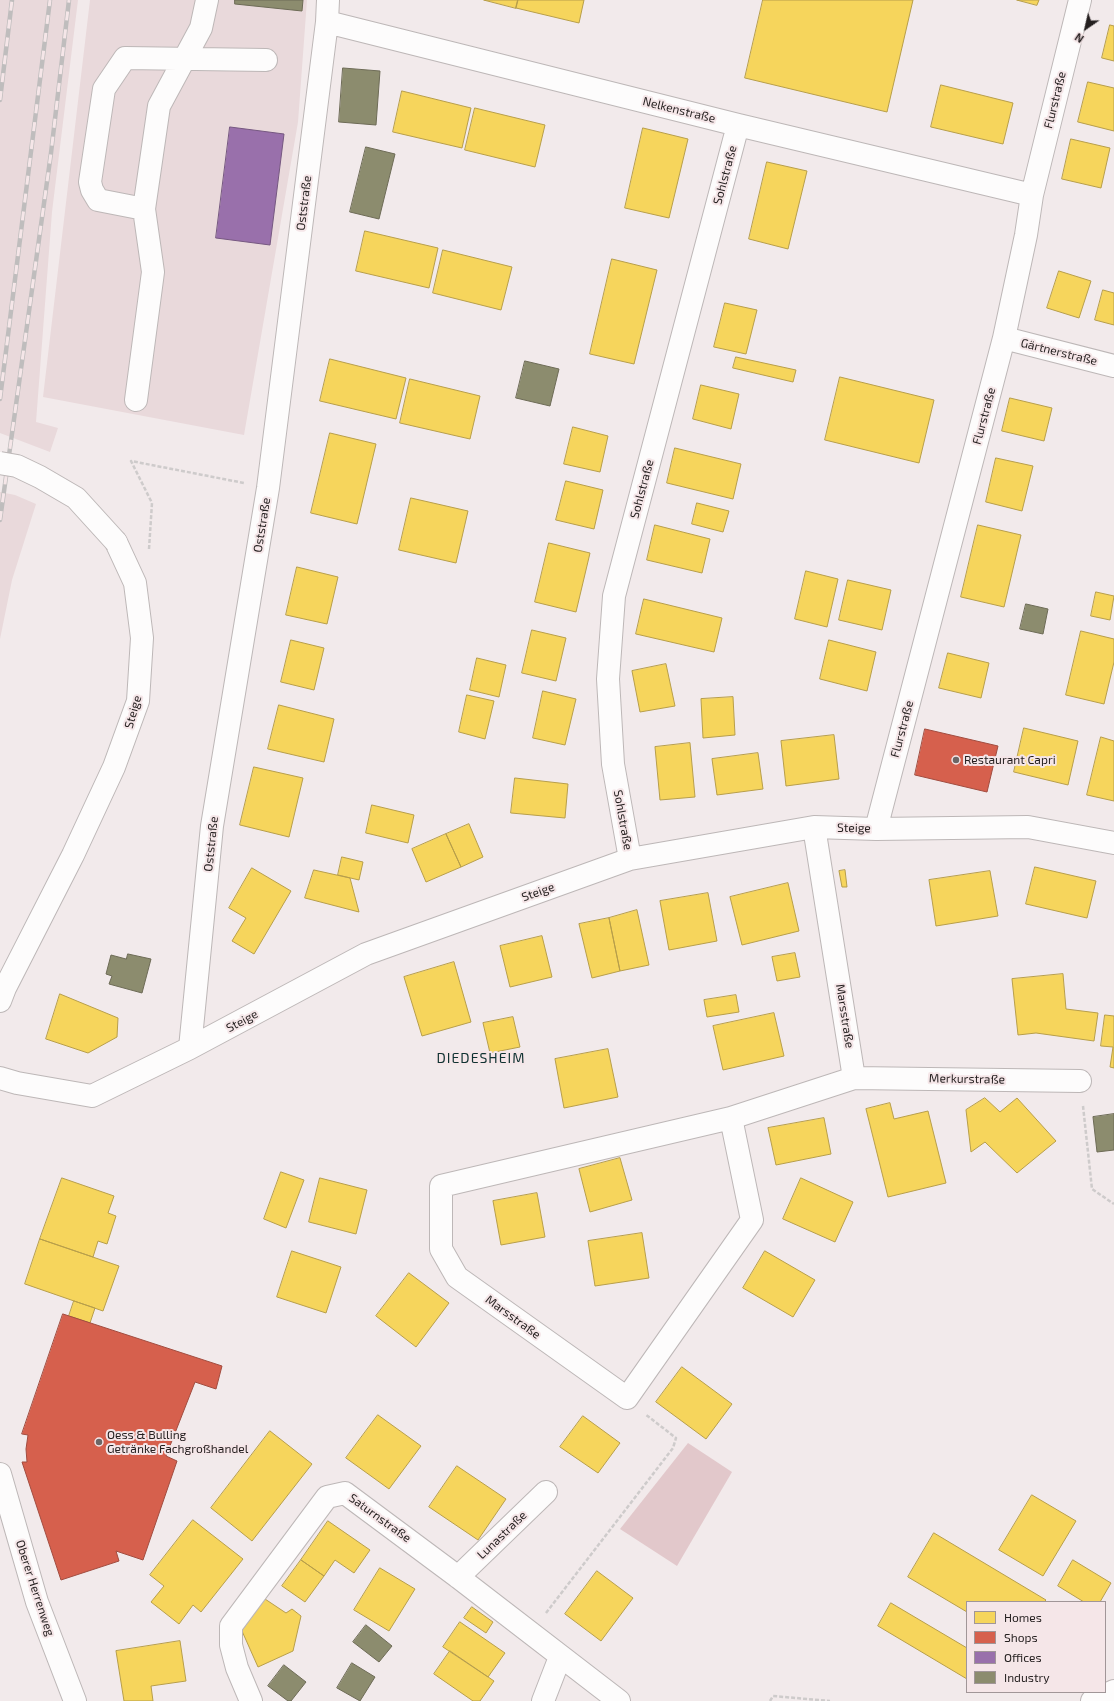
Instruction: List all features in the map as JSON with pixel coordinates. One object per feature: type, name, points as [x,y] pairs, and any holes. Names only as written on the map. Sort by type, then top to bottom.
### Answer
[{"type":"street","points":[[136,400],[153,272],[144,209],[159,106],[201,28],[207,0]]},
{"type":"street","name":"Oststraße","points":[[190,1048],[212,826],[268,488],[327,22],[328,0]]},
{"type":"street","name":"Flurstraße","points":[[876,829],[1004,338],[1026,235],[1032,195],[1080,0]]},
{"type":"street","name":"Nelkenstraße","points":[[327,22],[738,125],[1032,195]]},
{"type":"street","points":[[144,209],[98,200],[92,190],[90,182],[104,89],[125,58],[266,60]]},
{"type":"street","name":"Sohlstraße","points":[[630,859],[613,764],[608,679],[614,596],[738,125]]},
{"type":"street","name":"Gärtnerstraße","points":[[1004,338],[1114,366]]},
{"type":"street","name":"Steige","points":[[0,463],[23,469],[76,498],[116,542],[135,584],[142,638],[138,700],[112,772],[73,854],[5,988],[0,1001]]},
{"type":"street","name":"Steige","points":[[0,1078],[17,1083],[92,1096],[190,1048],[366,954],[630,859],[814,827],[876,829],[1028,827],[1114,843]]},
{"type":"street","name":"Marsstraße","points":[[627,1398],[457,1277],[441,1249],[441,1186],[732,1118],[854,1078],[814,827]]},
{"type":"street","name":"Merkurstraße","points":[[854,1078],[1080,1081]]},
{"type":"street","points":[[627,1398],[752,1220],[732,1118]]},
{"type":"street","name":"Oberer Herrenweg","points":[[0,1474],[37,1602],[75,1701]]},
{"type":"street","name":"Lunastraße","points":[[458,1577],[546,1492]]},
{"type":"street","name":"Saturnstraße","points":[[250,1701],[237,1668],[231,1645],[231,1626],[327,1497],[345,1493],[458,1577],[618,1701]]},
{"type":"street","points":[[542,1701],[560,1657]]},
{"type":"street","points":[[1092,1701],[1114,1691]]},
{"type":"path","points":[[135,584],[144,566],[149,549],[152,503],[131,461],[268,488]]},
{"type":"path","points":[[1080,1081],[1092,1189],[1114,1204]]},
{"type":"path","points":[[530,1633],[673,1448],[676,1438],[627,1398]]},
{"type":"path","points":[[770,1701],[773,1696],[830,1701]]},
{"type":"shaded area","points":[[0,0],[78,0],[52,212],[36,422],[58,428],[50,452],[0,433]]},
{"type":"shaded area","points":[[90,0],[307,0],[298,122],[244,435],[43,397]]},
{"type":"shaded area","points":[[0,492],[15,495],[36,504],[12,580],[0,639]]},
{"type":"shaded area","points":[[688,1443],[732,1472],[677,1566],[620,1529]]},
{"type":"building: Homes","points":[[484,0],[518,0],[516,8]]},
{"type":"building: Homes","points":[[518,0],[584,0],[579,23],[516,8]]},
{"type":"building: Homes","points":[[763,0],[913,0],[887,112],[745,78]]},
{"type":"building: Homes","points":[[1017,0],[1039,0],[1037,5]]},
{"type":"building: Homes","points":[[1110,25],[1114,26],[1114,61],[1102,58]]},
{"type":"building: Homes","points":[[1088,82],[1114,88],[1114,131],[1078,122]]},
{"type":"building: Homes","points":[[941,85],[1013,103],[1003,144],[931,127]]},
{"type":"building: Homes","points":[[402,91],[471,108],[462,148],[393,132]]},
{"type":"building: Homes","points":[[475,108],[545,125],[535,167],[465,150]]},
{"type":"building: Homes","points":[[643,128],[688,139],[669,218],[625,208]]},
{"type":"building: Homes","points":[[1071,139],[1110,148],[1101,188],[1062,179]]},
{"type":"building: Homes","points":[[767,162],[807,171],[788,249],[749,239]]},
{"type":"building: Homes","points":[[365,231],[438,248],[429,288],[356,271]]},
{"type":"building: Homes","points":[[443,250],[512,267],[501,310],[433,293]]},
{"type":"building: Homes","points":[[612,259],[657,270],[634,364],[590,354]]},
{"type":"building: Homes","points":[[1059,271],[1091,281],[1079,318],[1047,308]]},
{"type":"building: Homes","points":[[1103,290],[1114,293],[1114,325],[1095,320]]},
{"type":"building: Homes","points":[[725,303],[757,310],[746,354],[714,347]]},
{"type":"building: Homes","points":[[736,357],[796,370],[793,382],[733,368]]},
{"type":"building: Homes","points":[[330,359],[406,378],[396,419],[320,401]]},
{"type":"building: Homes","points":[[840,377],[934,400],[919,463],[825,440]]},
{"type":"building: Homes","points":[[410,379],[480,396],[470,439],[400,423]]},
{"type":"building: Homes","points":[[701,385],[739,394],[731,429],[693,419]]},
{"type":"building: Homes","points":[[1010,398],[1052,408],[1044,441],[1002,431]]},
{"type":"building: Homes","points":[[573,427],[608,436],[600,472],[564,464]]},
{"type":"building: Homes","points":[[330,433],[376,444],[357,524],[311,513]]},
{"type":"building: Homes","points":[[675,448],[741,464],[733,499],[667,483]]},
{"type":"building: Homes","points":[[996,458],[1033,466],[1022,511],[986,502]]},
{"type":"building: Homes","points":[[566,481],[603,490],[594,529],[556,520]]},
{"type":"building: Homes","points":[[411,498],[468,511],[456,563],[399,550]]},
{"type":"building: Homes","points":[[697,503],[729,511],[723,532],[692,524]]},
{"type":"building: Homes","points":[[655,525],[710,539],[702,573],[647,560]]},
{"type":"building: Homes","points":[[978,525],[1021,535],[1004,607],[961,597]]},
{"type":"building: Homes","points":[[549,543],[590,553],[576,612],[535,602]]},
{"type":"building: Homes","points":[[297,567],[338,577],[327,624],[286,615]]},
{"type":"building: Homes","points":[[806,571],[838,579],[827,627],[795,619]]},
{"type":"building: Homes","points":[[848,580],[891,590],[882,630],[839,620]]},
{"type":"building: Homes","points":[[1096,592],[1114,596],[1110,620],[1091,616]]},
{"type":"building: Homes","points":[[644,599],[722,618],[714,652],[636,634]]},
{"type":"building: Homes","points":[[532,630],[566,638],[556,681],[522,673]]},
{"type":"building: Homes","points":[[1081,631],[1114,639],[1114,662],[1104,704],[1066,695]]},
{"type":"building: Homes","points":[[291,640],[324,648],[314,690],[281,682]]},
{"type":"building: Homes","points":[[829,640],[876,652],[867,691],[820,679]]},
{"type":"building: Homes","points":[[948,653],[989,663],[981,698],[939,688]]},
{"type":"building: Homes","points":[[477,658],[506,665],[499,697],[470,690]]},
{"type":"building: Homes","points":[[666,664],[675,706],[640,712],[632,671]]},
{"type":"building: Homes","points":[[543,691],[576,699],[565,745],[533,738]]},
{"type":"building: Homes","points":[[467,695],[494,701],[485,739],[459,732]]},
{"type":"building: Homes","points":[[733,697],[735,735],[703,738],[701,699]]},
{"type":"building: Homes","points":[[279,705],[334,719],[324,762],[268,749]]},
{"type":"building: Homes","points":[[1024,728],[1078,741],[1068,785],[1014,772]]},
{"type":"building: Homes","points":[[834,735],[839,779],[786,786],[781,741]]},
{"type":"building: Homes","points":[[1101,737],[1114,741],[1114,801],[1087,795]]},
{"type":"building: Homes","points":[[690,743],[695,797],[660,800],[655,747]]},
{"type":"building: Homes","points":[[758,753],[763,789],[717,795],[712,759]]},
{"type":"building: Homes","points":[[254,767],[303,778],[289,837],[240,825]]},
{"type":"building: Homes","points":[[515,778],[568,784],[565,818],[511,813]]},
{"type":"building: Homes","points":[[372,805],[414,815],[408,843],[366,833]]},
{"type":"building: Homes","points":[[469,824],[483,857],[461,867],[446,834]]},
{"type":"building: Homes","points":[[446,834],[461,867],[426,882],[412,849]]},
{"type":"building: Homes","points":[[342,857],[363,862],[359,880],[338,875]]},
{"type":"building: Homes","points":[[1035,867],[1096,881],[1087,918],[1026,904]]},
{"type":"building: Homes","points":[[252,868],[291,891],[254,954],[232,941],[246,918],[229,908]]},
{"type":"building: Homes","points":[[314,870],[350,878],[359,912],[305,898]]},
{"type":"building: Homes","points":[[845,870],[847,887],[842,887],[839,871]]},
{"type":"building: Homes","points":[[990,871],[998,916],[936,926],[929,880]]},
{"type":"building: Homes","points":[[788,883],[799,931],[742,945],[730,897]]},
{"type":"building: Homes","points":[[708,893],[717,941],[669,950],[660,901]]},
{"type":"building: Homes","points":[[637,910],[649,965],[620,971],[609,918]]},
{"type":"building: Homes","points":[[609,918],[620,971],[592,978],[579,924]]},
{"type":"building: Homes","points":[[542,936],[552,977],[510,987],[500,946]]},
{"type":"building: Homes","points":[[795,953],[800,977],[777,981],[772,957]]},
{"type":"building: Homes","points":[[454,962],[471,1022],[422,1036],[404,977]]},
{"type":"building: Homes","points":[[1063,974],[1066,1009],[1098,1013],[1094,1041],[1036,1033],[1018,1035],[1012,979]]},
{"type":"building: Homes","points":[[60,994],[118,1018],[117,1037],[88,1053],[46,1039]]},
{"type":"building: Homes","points":[[736,995],[739,1012],[707,1017],[704,1000]]},
{"type":"building: Homes","points":[[774,1013],[784,1056],[723,1070],[713,1026]]},
{"type":"building: Homes","points":[[1105,1015],[1114,1016],[1114,1068],[1110,1067],[1113,1047],[1101,1046]]},
{"type":"building: Homes","points":[[513,1017],[520,1047],[490,1053],[483,1023]]},
{"type":"building: Homes","points":[[608,1049],[618,1097],[564,1108],[555,1059]]},
{"type":"building: Homes","points":[[985,1098],[1000,1112],[1017,1098],[1056,1141],[1017,1173],[985,1142],[971,1152],[966,1110]]},
{"type":"building: Homes","points":[[890,1103],[894,1119],[928,1111],[946,1183],[888,1197],[866,1109]]},
{"type":"building: Homes","points":[[824,1118],[831,1154],[776,1165],[768,1128]]},
{"type":"building: Homes","points":[[620,1158],[632,1200],[590,1212],[579,1169]]},
{"type":"building: Homes","points":[[281,1172],[304,1180],[286,1228],[264,1219]]},
{"type":"building: Homes","points":[[62,1178],[114,1196],[108,1213],[116,1216],[107,1244],[98,1241],[93,1257],[40,1239]]},
{"type":"building: Homes","points":[[320,1178],[367,1190],[356,1234],[309,1222]]},
{"type":"building: Homes","points":[[801,1178],[853,1202],[835,1242],[783,1219]]},
{"type":"building: Homes","points":[[537,1193],[545,1237],[501,1245],[493,1201]]},
{"type":"building: Homes","points":[[642,1233],[649,1278],[595,1286],[588,1241]]},
{"type":"building: Homes","points":[[40,1239],[119,1266],[103,1311],[25,1284]]},
{"type":"building: Homes","points":[[292,1251],[341,1267],[326,1313],[277,1297]]},
{"type":"building: Homes","points":[[765,1251],[815,1280],[793,1317],[743,1288]]},
{"type":"building: Homes","points":[[409,1273],[449,1303],[416,1347],[376,1316]]},
{"type":"building: Homes","points":[[74,1301],[95,1308],[90,1323],[69,1316]]},
{"type":"building: Homes","points":[[682,1367],[732,1404],[706,1439],[656,1402]]},
{"type":"building: Homes","points":[[378,1415],[421,1446],[389,1489],[346,1458]]},
{"type":"building: Homes","points":[[583,1416],[620,1443],[598,1473],[560,1447]]},
{"type":"building: Homes","points":[[270,1431],[312,1464],[252,1541],[211,1508]]},
{"type":"building: Homes","points":[[457,1466],[506,1499],[478,1540],[429,1507]]},
{"type":"building: Homes","points":[[1032,1495],[1076,1521],[1043,1576],[999,1550]]},
{"type":"building: Homes","points":[[193,1520],[243,1559],[201,1612],[193,1605],[179,1624],[151,1602],[164,1586],[150,1575]]},
{"type":"building: Homes","points":[[328,1521],[370,1550],[354,1573],[335,1560],[324,1576],[301,1560]]},
{"type":"building: Homes","points":[[934,1533],[1046,1600],[966,1601],[966,1611],[908,1577]]},
{"type":"building: Homes","points":[[301,1560],[324,1576],[305,1602],[282,1586]]},
{"type":"building: Homes","points":[[1073,1560],[1111,1583],[1101,1601],[1082,1601],[1058,1586]]},
{"type":"building: Homes","points":[[380,1568],[415,1589],[389,1631],[354,1610]]},
{"type":"building: Homes","points":[[597,1571],[633,1598],[601,1641],[565,1614]]},
{"type":"building: Homes","points":[[265,1599],[286,1613],[292,1609],[301,1616],[293,1651],[258,1667],[242,1631]]},
{"type":"building: Homes","points":[[891,1603],[966,1647],[966,1678],[878,1626]]},
{"type":"building: Homes","points":[[472,1607],[493,1622],[486,1633],[464,1618]]},
{"type":"building: Homes","points":[[460,1622],[505,1653],[488,1677],[443,1647]]},
{"type":"building: Homes","points":[[180,1641],[186,1681],[151,1686],[153,1701],[124,1701],[116,1651]]},
{"type":"building: Homes","points":[[450,1651],[494,1681],[480,1701],[473,1701],[434,1674]]},
{"type":"building: Shops","name":"Restaurant Capri","points":[[925,729],[998,746],[987,792],[915,775]]},
{"type":"building: Shops","name":"Oess & Bulling Getränke Fachgroßhandel","points":[[63,1314],[222,1366],[216,1389],[195,1382],[166,1456],[177,1461],[143,1560],[116,1551],[119,1561],[61,1580],[22,1462],[27,1462],[26,1449],[28,1435],[22,1434]]},
{"type":"building: Offices","points":[[230,127],[284,134],[270,245],[216,238]]},
{"type":"building: Industry","points":[[235,0],[303,0],[302,11],[235,4]]},
{"type":"building: Industry","points":[[343,68],[380,71],[376,125],[339,122]]},
{"type":"building: Industry","points":[[366,147],[395,154],[379,219],[350,212]]},
{"type":"building: Industry","points":[[525,361],[559,369],[550,406],[516,398]]},
{"type":"building: Industry","points":[[1026,604],[1048,609],[1043,634],[1020,629]]},
{"type":"building: Industry","points":[[128,954],[151,959],[142,993],[109,984],[112,976],[106,974],[111,955],[126,959]]},
{"type":"building: Industry","points":[[1114,1114],[1114,1150],[1097,1152],[1093,1117]]},
{"type":"building: Industry","points":[[366,1625],[392,1646],[379,1662],[353,1642]]},
{"type":"building: Industry","points":[[352,1663],[375,1677],[360,1701],[337,1688]]},
{"type":"building: Industry","points":[[284,1665],[306,1682],[291,1701],[288,1701],[268,1686]]},
{"type":"railway","points":[[0,100],[12,0]]},
{"type":"railway","points":[[0,399],[50,0]]},
{"type":"railway","points":[[0,520],[51,153],[69,0]]},
{"type":"place","name":"Restaurant Capri","points":[[956,760]]},
{"type":"place","name":"Oess & Bulling Getränke Fachgroßhandel","points":[[99,1442]]},
{"type":"district","name":"DIEDESHEIM","points":[[481,1058]]}]
